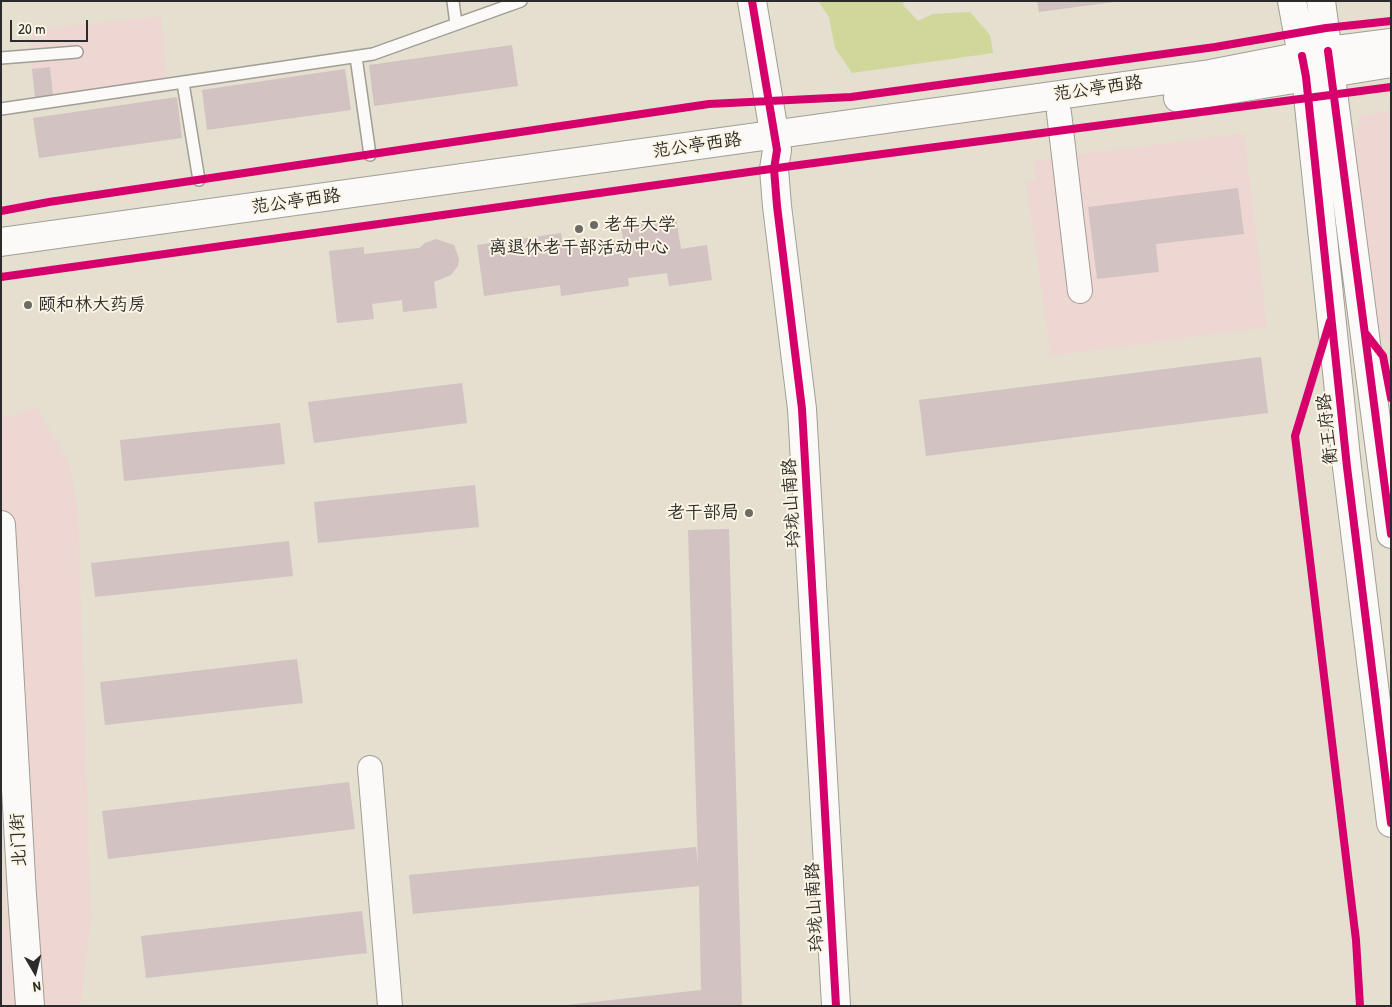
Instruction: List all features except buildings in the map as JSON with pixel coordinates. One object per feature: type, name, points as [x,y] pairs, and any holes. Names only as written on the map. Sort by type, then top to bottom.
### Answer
[{"type":"main road","name":"玲珑山南路","points":[[752,1],[775,142],[774,169],[777,206],[802,409],[836,1006]]},
{"type":"main road","name":"衡王府路","points":[[1292,1],[1317,64],[1386,462],[1391,534]]},
{"type":"main road","name":"衡王府路","points":[[1321,1],[1317,64],[1347,467],[1391,823]]},
{"type":"main road","name":"范公亭西路","points":[[1,242],[775,142],[1059,113],[1222,92],[1391,43]]},
{"type":"main road","name":"范公亭西路","points":[[1,260],[396,206],[775,142],[1210,74],[1317,64],[1391,63]]},
{"type":"main road","name":"北门街","points":[[1,525],[30,1006]]},
{"type":"street","points":[[1059,113],[1080,291]]},
{"type":"street","points":[[370,768],[390,1006]]},
{"type":"lane","points":[[453,1],[456,24]]},
{"type":"lane","points":[[1,109],[373,54],[521,1]]},
{"type":"lane","points":[[1,58],[77,52]]},
{"type":"lane","points":[[356,57],[370,155]]},
{"type":"lane","points":[[182,83],[199,180]]},
{"type":"shaded area","points":[[161,16],[167,81],[53,95],[50,67],[32,69],[30,30]]},
{"type":"shaded area","points":[[1391,111],[1391,346],[1376,330],[1354,140],[1360,115]]},
{"type":"shaded area","points":[[1244,133],[1267,327],[1051,356],[1026,182],[1036,180],[1033,161]]},
{"type":"shaded area","points":[[37,407],[69,464],[78,510],[91,919],[80,1006],[1,1006],[1,941],[6,911],[1,911],[1,837],[6,910],[12,913],[1,752],[1,419]]},
{"type":"green space","points":[[818,1],[904,1],[903,5],[918,21],[933,14],[970,12],[990,35],[993,53],[852,73],[835,48],[829,17]]},
{"type":"cycle path","points":[[752,1],[777,150],[774,169],[777,206],[802,409],[836,1006]]},
{"type":"cycle path","points":[[1,211],[49,202],[709,104],[851,97],[1215,47],[1326,28],[1391,21]]},
{"type":"cycle path","points":[[1328,51],[1391,534]]},
{"type":"cycle path","points":[[1302,56],[1306,77],[1347,467],[1391,823]]},
{"type":"cycle path","points":[[1,277],[799,165],[1391,87]]},
{"type":"cycle path","points":[[1330,321],[1295,436],[1356,940],[1360,1006]]},
{"type":"cycle path","points":[[1366,334],[1383,356],[1391,398]]},
{"type":"place","name":"老年大学","points":[[594,225]]},
{"type":"place","name":"离退休老干部活动中心","points":[[579,229]]},
{"type":"place","name":"颐和林大药房","points":[[28,305]]},
{"type":"place","name":"老干部局","points":[[749,513]]}]
